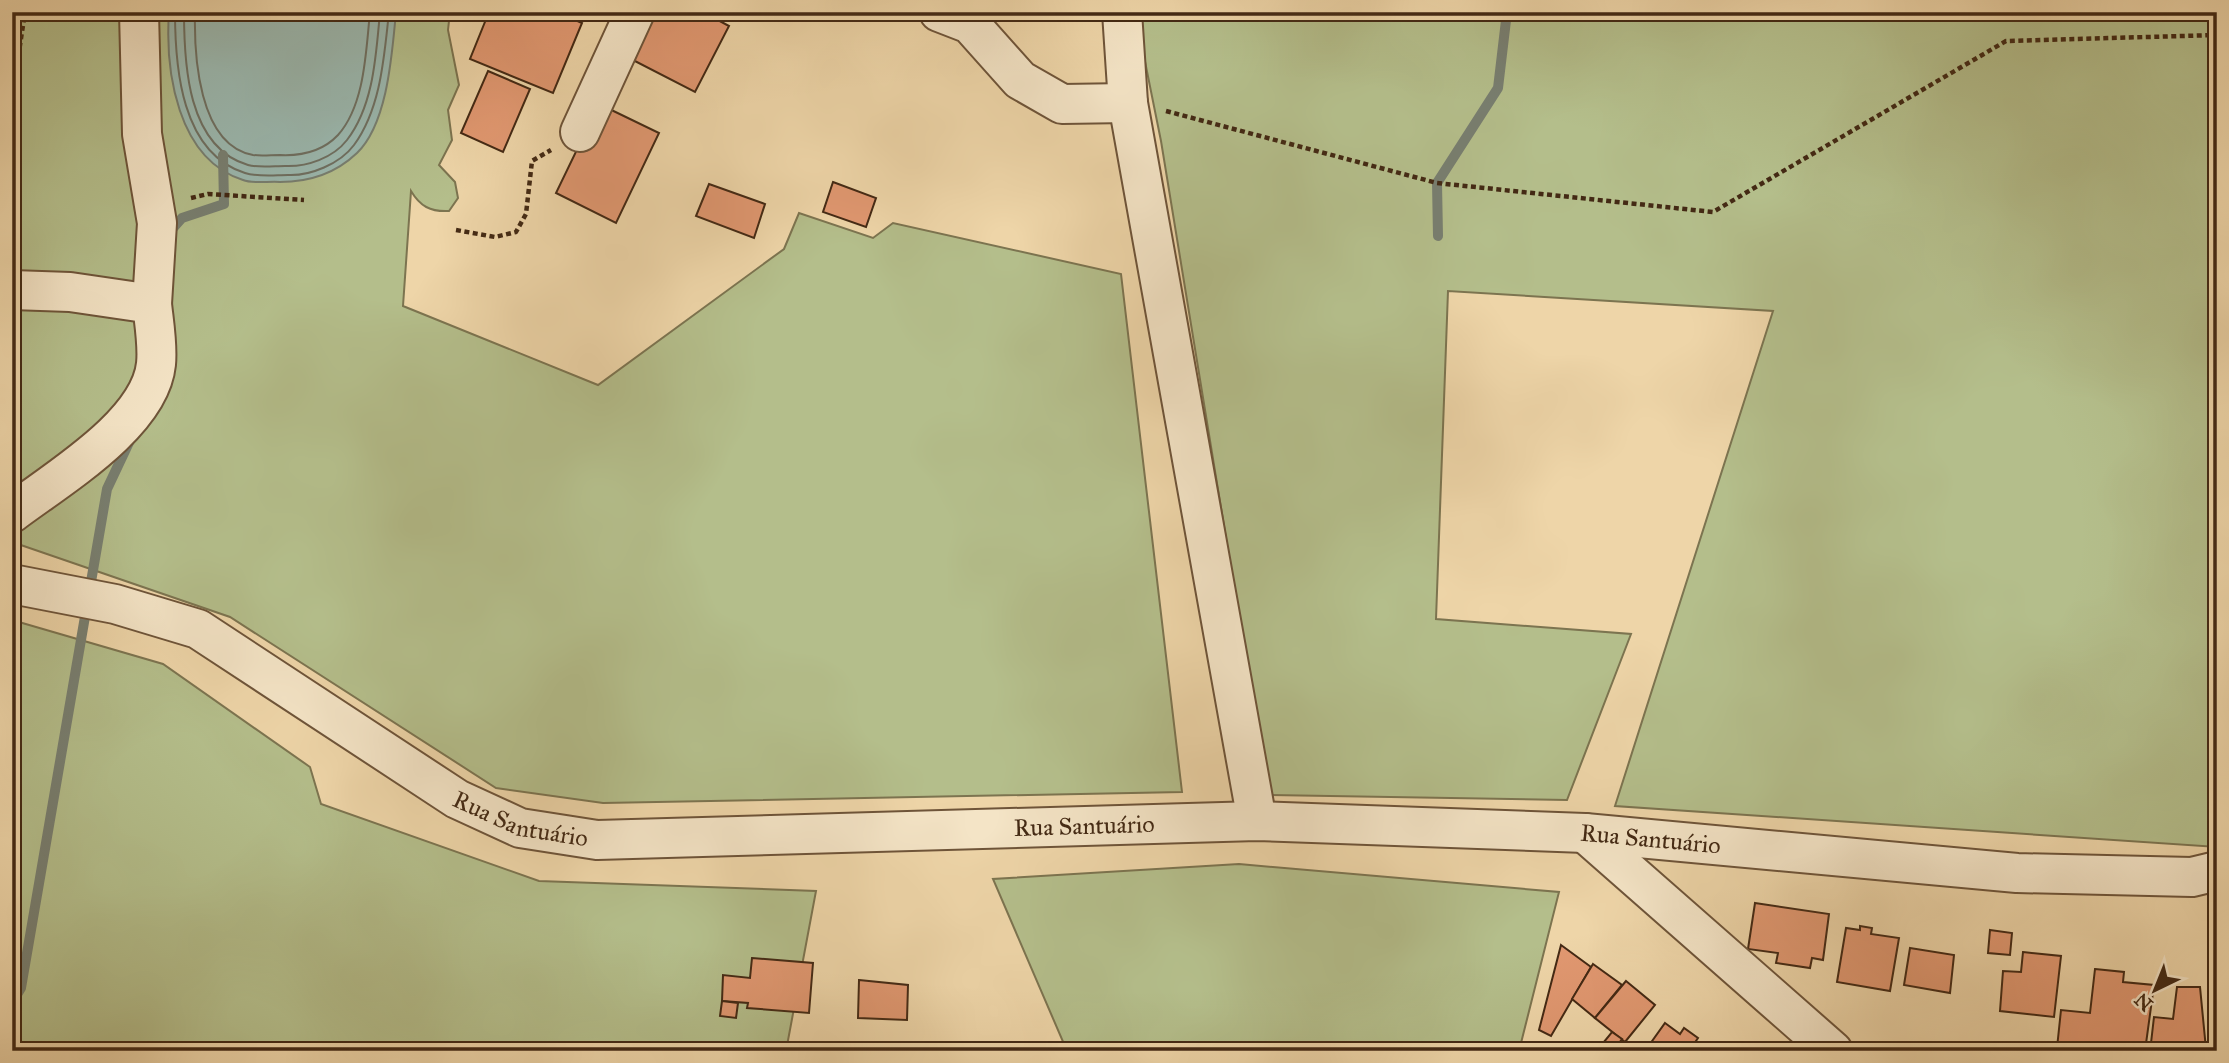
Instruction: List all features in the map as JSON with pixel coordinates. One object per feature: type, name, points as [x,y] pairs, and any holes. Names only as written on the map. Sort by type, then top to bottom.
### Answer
[{"type":"street","points":[[12,513],[106,442],[148,392],[156,364],[152,304],[157,223],[142,134],[139,12]]},
{"type":"street","points":[[580,132],[635,12]]},
{"type":"street","points":[[939,12],[970,24],[1020,80],[1062,104],[1128,103]]},
{"type":"street","points":[[1122,12],[1128,103],[1257,821]]},
{"type":"street","points":[[12,290],[70,292],[152,304]]},
{"type":"street","name":"Rua Santuário","points":[[12,584],[115,604],[198,629],[457,799],[520,828],[597,840],[1257,821],[1585,833],[2017,873],[2192,877],[2217,871]]},
{"type":"street","points":[[1585,833],[1833,1051]]},
{"type":"path","points":[[12,98],[25,12]]},
{"type":"path","points":[[1128,103],[1437,183],[1713,212],[2006,41],[2217,35]]},
{"type":"path","points":[[456,230],[495,237],[516,232],[526,215],[532,161],[580,132]]},
{"type":"path","points":[[157,223],[184,200],[208,194],[304,200]]},
{"type":"green space","points":[[12,12],[450,12],[448,30],[459,85],[448,110],[452,140],[439,165],[455,182],[458,198],[449,211],[436,210],[418,201],[411,191],[403,306],[598,385],[784,249],[799,213],[873,238],[893,223],[1121,274],[1182,792],[603,803],[496,788],[230,617],[12,542],[12,535],[30,519],[12,495]]},
{"type":"green space","points":[[1135,12],[2217,12],[2217,847],[1615,806],[1773,311],[1448,291],[1436,619],[1631,634],[1567,800],[1268,795],[1161,141]]},
{"type":"green space","points":[[12,620],[163,664],[310,767],[321,804],[539,881],[816,891],[786,1051],[12,1051]]},
{"type":"green space","points":[[1239,864],[1559,892],[1519,1051],[1067,1051],[993,879]]},
{"type":"water","points":[[169,12],[396,12],[387,87],[376,124],[367,140],[357,153],[340,166],[301,180],[251,182],[221,169],[203,153],[180,110],[173,86],[170,60]]},
{"type":"building","points":[[489,12],[570,12],[568,17],[582,23],[553,93],[470,59]]},
{"type":"building","points":[[653,12],[703,12],[729,26],[695,92],[629,58]]},
{"type":"building","points":[[488,71],[530,89],[503,152],[461,133]]},
{"type":"building","points":[[599,104],[659,133],[616,223],[556,193]]},
{"type":"building","points":[[833,182],[876,198],[866,227],[823,212]]},
{"type":"building","points":[[709,184],[765,204],[754,238],[696,216]]},
{"type":"building","points":[[1755,903],[1829,914],[1823,960],[1812,958],[1810,968],[1776,963],[1778,953],[1748,949]]},
{"type":"building","points":[[1860,926],[1872,928],[1871,934],[1899,938],[1890,991],[1837,982],[1846,928],[1860,930]]},
{"type":"building","points":[[1990,930],[2012,933],[2010,955],[1988,953]]},
{"type":"building","points":[[1561,945],[1591,967],[1551,1036],[1539,1030]]},
{"type":"building","points":[[1910,948],[1954,955],[1950,993],[1904,985]]},
{"type":"building","points":[[2023,952],[2061,956],[2054,1017],[2000,1011],[2003,971],[2021,972]]},
{"type":"building","points":[[752,958],[813,963],[809,1013],[747,1008],[748,1003],[722,1001],[723,975],[750,978]]},
{"type":"building","points":[[1593,964],[1622,985],[1595,1018],[1572,999]]},
{"type":"building","points":[[2095,969],[2124,972],[2123,982],[2154,985],[2145,1051],[2057,1048],[2061,1010],[2090,1013]]},
{"type":"building","points":[[859,980],[908,985],[907,1020],[858,1018]]},
{"type":"building","points":[[1626,981],[1655,1005],[1625,1042],[1595,1018]]},
{"type":"building","points":[[2177,987],[2200,987],[2206,1049],[2151,1043],[2154,1017],[2173,1019]]},
{"type":"building","points":[[722,1001],[738,1003],[736,1018],[720,1016]]},
{"type":"building","points":[[1665,1023],[1680,1034],[1684,1028],[1698,1038],[1689,1051],[1645,1051]]},
{"type":"building","points":[[1612,1032],[1622,1039],[1613,1051],[1602,1051],[1599,1048]]},
{"type":"waterway","points":[[1438,236],[1437,183],[1498,88],[1507,12]]},
{"type":"waterway","points":[[166,236],[182,218],[224,204],[223,155]]},
{"type":"waterway","points":[[12,1003],[21,988],[107,489],[132,436]]}]
